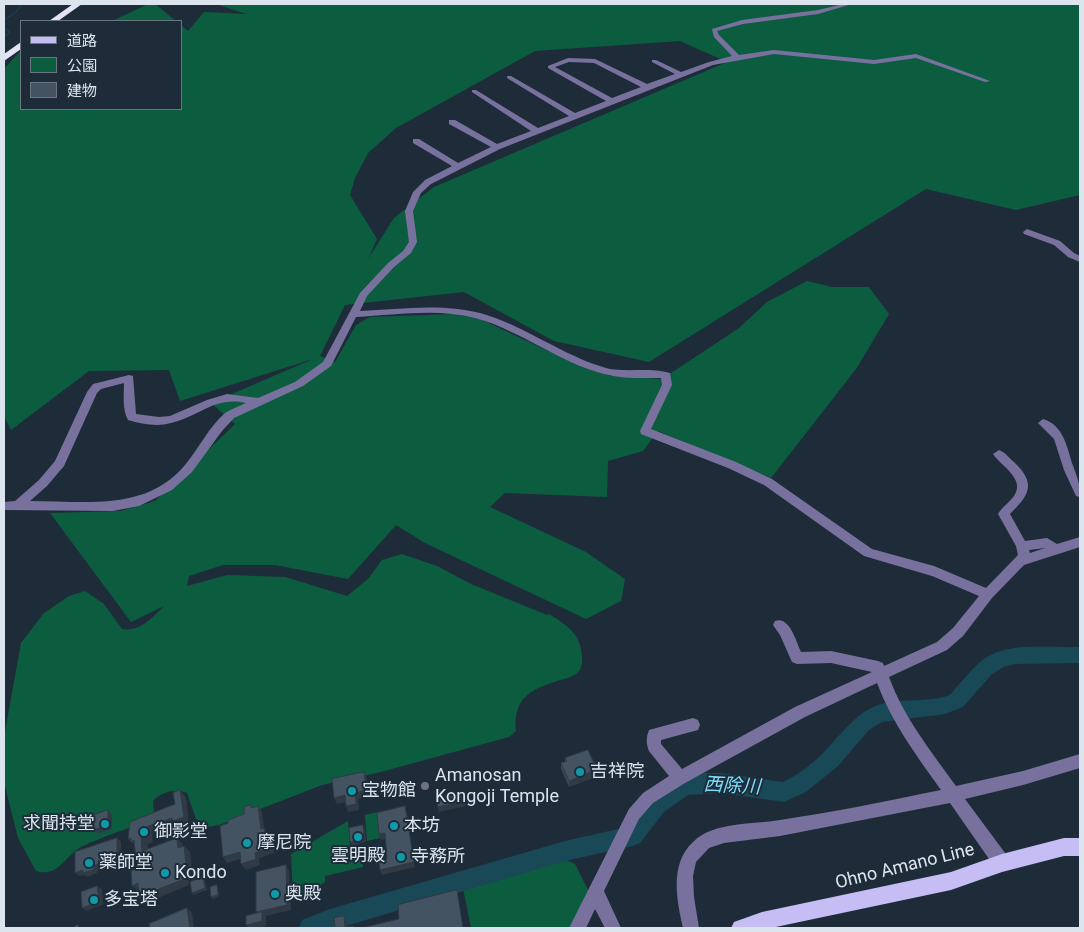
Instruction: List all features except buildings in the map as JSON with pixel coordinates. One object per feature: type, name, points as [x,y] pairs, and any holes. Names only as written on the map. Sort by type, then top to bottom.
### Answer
[{"type":"highway","points":[[54,20],[78,4]]},
{"type":"highway","points":[[4,58],[20,46]]},
{"type":"main road","name":"Ohno Amano Line","points":[[740,928],[762,921],[951,880],[1002,863],[1064,848],[1080,847]]},
{"type":"street","points":[[737,56],[716,36],[714,30],[742,22],[818,12],[849,4]]},
{"type":"street","points":[[4,506],[113,506],[135,503],[168,487],[188,470],[218,428],[230,415],[300,384],[327,364],[362,295],[407,253],[413,242],[409,211],[417,192],[428,182],[458,166],[537,130],[711,63],[737,56],[774,52],[874,62],[916,56],[988,81]]},
{"type":"street","points":[[612,101],[550,67],[568,60],[596,61],[647,87]]},
{"type":"street","points":[[654,61],[682,75]]},
{"type":"street","points":[[509,76],[574,116]]},
{"type":"street","points":[[474,91],[537,130]]},
{"type":"street","points":[[452,122],[498,147]]},
{"type":"street","points":[[416,141],[458,166]]},
{"type":"street","points":[[1027,232],[1056,243],[1071,255],[1080,259]]},
{"type":"street","points":[[353,314],[449,312],[467,314],[496,323],[584,364],[605,371],[666,375],[667,385],[646,431],[732,465],[768,482],[868,552],[883,558],[934,571],[988,594]]},
{"type":"street","points":[[18,506],[43,483],[60,463],[92,392],[97,386],[129,378],[130,412],[132,417],[144,421],[169,421],[225,397],[258,402]]},
{"type":"street","points":[[1044,423],[1053,428],[1062,442],[1068,467],[1080,493]]},
{"type":"street","points":[[577,928],[634,814],[648,798],[680,778],[800,712],[942,646],[958,632],[988,594],[1024,556],[1022,546],[1004,514],[1018,500],[1024,486],[1022,478],[999,454]]},
{"type":"street","points":[[1020,561],[1080,542]]},
{"type":"street","points":[[1022,546],[1047,544],[1055,550]]},
{"type":"street","points":[[780,625],[785,631],[796,658],[831,657],[878,667],[880,676],[895,709],[1002,863]]},
{"type":"street","points":[[680,778],[654,746],[654,735],[692,725]]},
{"type":"street","points":[[691,928],[685,896],[684,882],[686,869],[697,847],[706,841],[721,836],[772,829],[954,795],[1006,783],[1080,761]]},
{"type":"street","points":[[595,890],[613,928]]},
{"type":"green space","points":[[148,4],[155,4],[175,20],[114,20]]},
{"type":"green space","points":[[216,4],[1080,4],[1080,195],[1016,210],[926,189],[649,362],[554,341],[464,292],[345,305],[320,356],[335,362],[356,325],[370,317],[454,314],[480,319],[587,369],[611,376],[662,379],[739,328],[767,302],[807,281],[832,287],[869,287],[889,314],[856,369],[771,478],[658,431],[643,451],[608,461],[607,497],[505,493],[490,507],[586,552],[625,579],[621,601],[586,619],[425,543],[396,525],[348,579],[275,565],[223,565],[189,576],[187,586],[227,575],[285,577],[347,596],[368,579],[382,560],[402,554],[437,566],[471,584],[547,615],[549,614],[567,626],[576,636],[581,649],[582,664],[576,674],[538,688],[525,697],[517,711],[516,731],[509,737],[377,773],[322,785],[219,825],[207,827],[196,819],[187,793],[169,792],[153,801],[154,815],[151,820],[81,847],[56,869],[44,872],[36,871],[18,838],[5,786],[4,737],[21,643],[44,613],[69,596],[85,591],[104,604],[122,629],[140,626],[164,606],[131,622],[50,513],[121,511],[155,501],[235,424],[211,403],[313,359],[180,401],[169,370],[89,371],[11,430],[4,416],[4,69],[20,51],[20,110],[182,110],[182,26],[188,31],[204,12],[246,14]],"holes":[[[680,41],[727,62],[434,187],[394,218],[368,259],[377,239],[350,195],[355,178],[368,153],[396,128],[535,51]]]},
{"type":"green space","points":[[377,812],[380,838],[367,841],[365,815]]},
{"type":"green space","points":[[348,821],[350,847],[361,845],[363,867],[325,876],[325,882],[313,890],[293,895],[291,854]]},
{"type":"green space","points":[[558,856],[575,864],[589,892],[573,928],[471,928],[463,888]]},
{"type":"waterway","points":[[4,20],[15,13],[22,4]]},
{"type":"waterway","points":[[4,28],[10,32],[4,37]]},
{"type":"waterway","name":"西除川","points":[[310,928],[398,899],[565,851],[633,836],[657,805],[684,786],[699,783],[721,783],[784,792],[799,785],[831,759],[862,724],[878,714],[945,705],[956,701],[986,668],[999,660],[1014,656],[1080,655]]},
{"type":"place","name":"吉祥院","points":[[580,772]]},
{"type":"place","name":"Amanosan Kongoji Temple","points":[[425,786]]},
{"type":"place","name":"宝物館","points":[[352,791]]},
{"type":"place","name":"求聞持堂","points":[[105,824]]},
{"type":"place","name":"本坊","points":[[394,826]]},
{"type":"place","name":"御影堂","points":[[144,832]]},
{"type":"place","name":"雲明殿","points":[[358,837]]},
{"type":"place","name":"摩尼院","points":[[247,843]]},
{"type":"place","name":"寺務所","points":[[401,857]]},
{"type":"place","name":"薬師堂","points":[[89,863]]},
{"type":"place","name":"Kondo","points":[[165,873]]},
{"type":"place","name":"奥殿","points":[[275,894]]},
{"type":"place","name":"多宝塔","points":[[94,900]]}]
